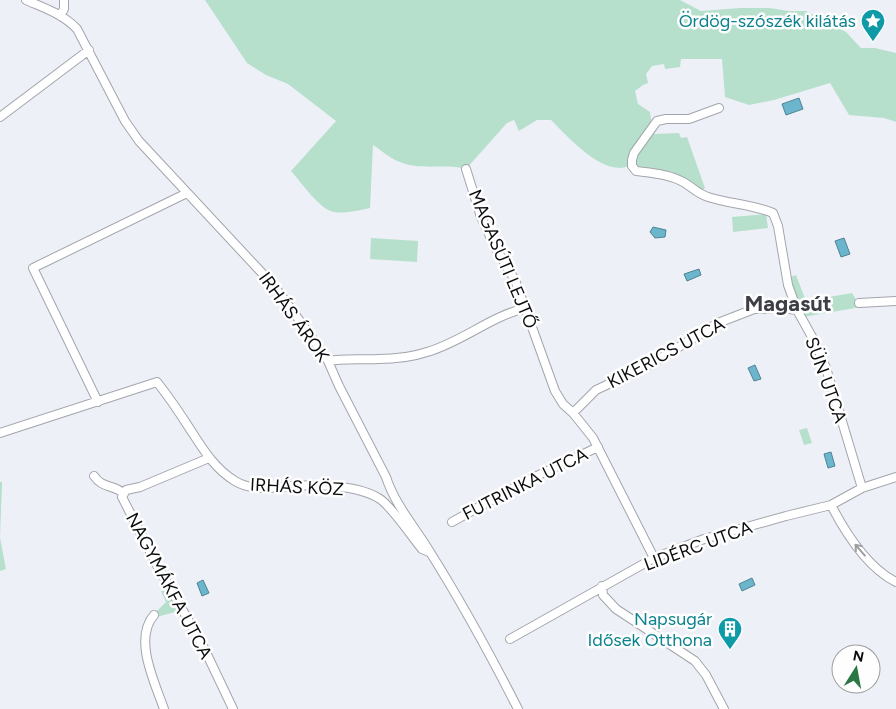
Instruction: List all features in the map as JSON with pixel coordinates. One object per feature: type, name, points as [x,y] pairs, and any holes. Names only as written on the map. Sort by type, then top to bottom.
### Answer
[{"type":"street","name":"IRHÁS ÁROK","points":[[26,0],[69,21],[76,29],[89,50],[125,121],[139,141],[275,287],[328,361],[386,477],[391,492],[430,552],[488,650],[518,709]]},
{"type":"street","points":[[60,16],[64,9],[64,0]]},
{"type":"street","points":[[0,117],[89,50]]},
{"type":"street","name":"SÜN UTCA","points":[[719,108],[689,119],[657,121],[634,154],[632,166],[636,171],[673,177],[698,193],[756,206],[773,213],[778,226],[788,285],[796,310],[816,344],[826,368],[862,488]]},
{"type":"street","name":"MAGASÚTI LEJTŐ","points":[[466,169],[481,217],[496,249],[515,280],[555,391],[563,404],[573,413],[598,447],[654,558]]},
{"type":"street","points":[[0,433],[98,402],[33,268],[187,193]]},
{"type":"street","points":[[859,303],[896,301]]},
{"type":"street","points":[[328,361],[340,358],[386,359],[426,353],[447,345],[516,310],[526,308]]},
{"type":"street","name":"KIKERICS UTCA","points":[[573,413],[596,390],[651,364],[718,323],[754,309],[782,308],[796,310]]},
{"type":"street","name":"IRHÁS KÖZ","points":[[98,402],[157,382],[173,402],[209,458],[218,468],[234,480],[251,487],[333,487],[366,492],[381,500],[422,549],[430,552]]},
{"type":"street","name":"FUTRINKA UTCA","points":[[452,522],[524,482],[598,447]]},
{"type":"street","name":"NAGYMÁKFA UTCA","points":[[209,458],[140,487],[126,490],[123,493],[123,502],[203,646],[233,709]]},
{"type":"street","points":[[94,476],[104,486],[120,490],[123,493]]},
{"type":"street","name":"LIDÉRC UTCA","points":[[510,639],[654,558],[712,537],[831,505],[862,488],[896,478]]},
{"type":"street","points":[[831,505],[842,526],[858,548],[875,566],[896,582]]},
{"type":"street","points":[[602,586],[603,595],[616,609],[695,661],[706,675],[724,709]]},
{"type":"street","points":[[154,615],[148,628],[145,644],[146,654],[164,709]]},
{"type":"green space","points":[[205,0],[680,0],[701,11],[770,8],[806,11],[846,32],[861,48],[875,48],[896,53],[896,122],[884,118],[849,115],[830,83],[774,100],[749,105],[725,97],[722,59],[681,59],[680,67],[665,69],[664,64],[652,66],[646,74],[648,83],[635,91],[638,104],[650,112],[653,134],[679,133],[681,138],[687,137],[705,188],[698,193],[685,183],[629,166],[619,168],[597,161],[576,145],[551,120],[537,120],[519,131],[514,120],[507,123],[466,169],[408,165],[393,159],[373,145],[370,208],[348,212],[334,212],[317,201],[291,171],[336,121],[288,84],[266,75],[247,63]]},
{"type":"green space","points":[[766,214],[768,228],[733,232],[732,217]]},
{"type":"green space","points":[[371,238],[418,241],[417,262],[370,259]]},
{"type":"green space","points":[[796,275],[806,301],[852,293],[861,307],[803,317],[788,278]]},
{"type":"green space","points":[[807,428],[812,443],[804,445],[799,430]]},
{"type":"green space","points":[[0,482],[2,482],[2,485],[0,538]]},
{"type":"green space","points":[[0,538],[6,569],[0,571]]},
{"type":"green space","points":[[169,589],[182,610],[157,617],[154,614],[166,602],[161,591]]},
{"type":"water","points":[[799,98],[803,109],[786,115],[782,104]]},
{"type":"water","points":[[653,227],[666,230],[665,237],[655,238],[650,232]]},
{"type":"water","points":[[844,238],[850,254],[841,257],[835,241]]},
{"type":"water","points":[[699,269],[701,275],[687,281],[684,274]]},
{"type":"water","points":[[755,365],[761,379],[754,381],[748,368]]},
{"type":"water","points":[[831,452],[835,466],[828,468],[824,454]]},
{"type":"water","points":[[752,578],[755,585],[742,591],[739,584]]},
{"type":"water","points":[[203,580],[209,593],[202,596],[197,583]]},
{"type":"place","name":"Ördög-szószék kilátás","points":[[873,42]]},
{"type":"place","name":"Napsugár Idősek Otthona","points":[[730,650]]},
{"type":"district","name":"Magasút","points":[[788,303]]}]
